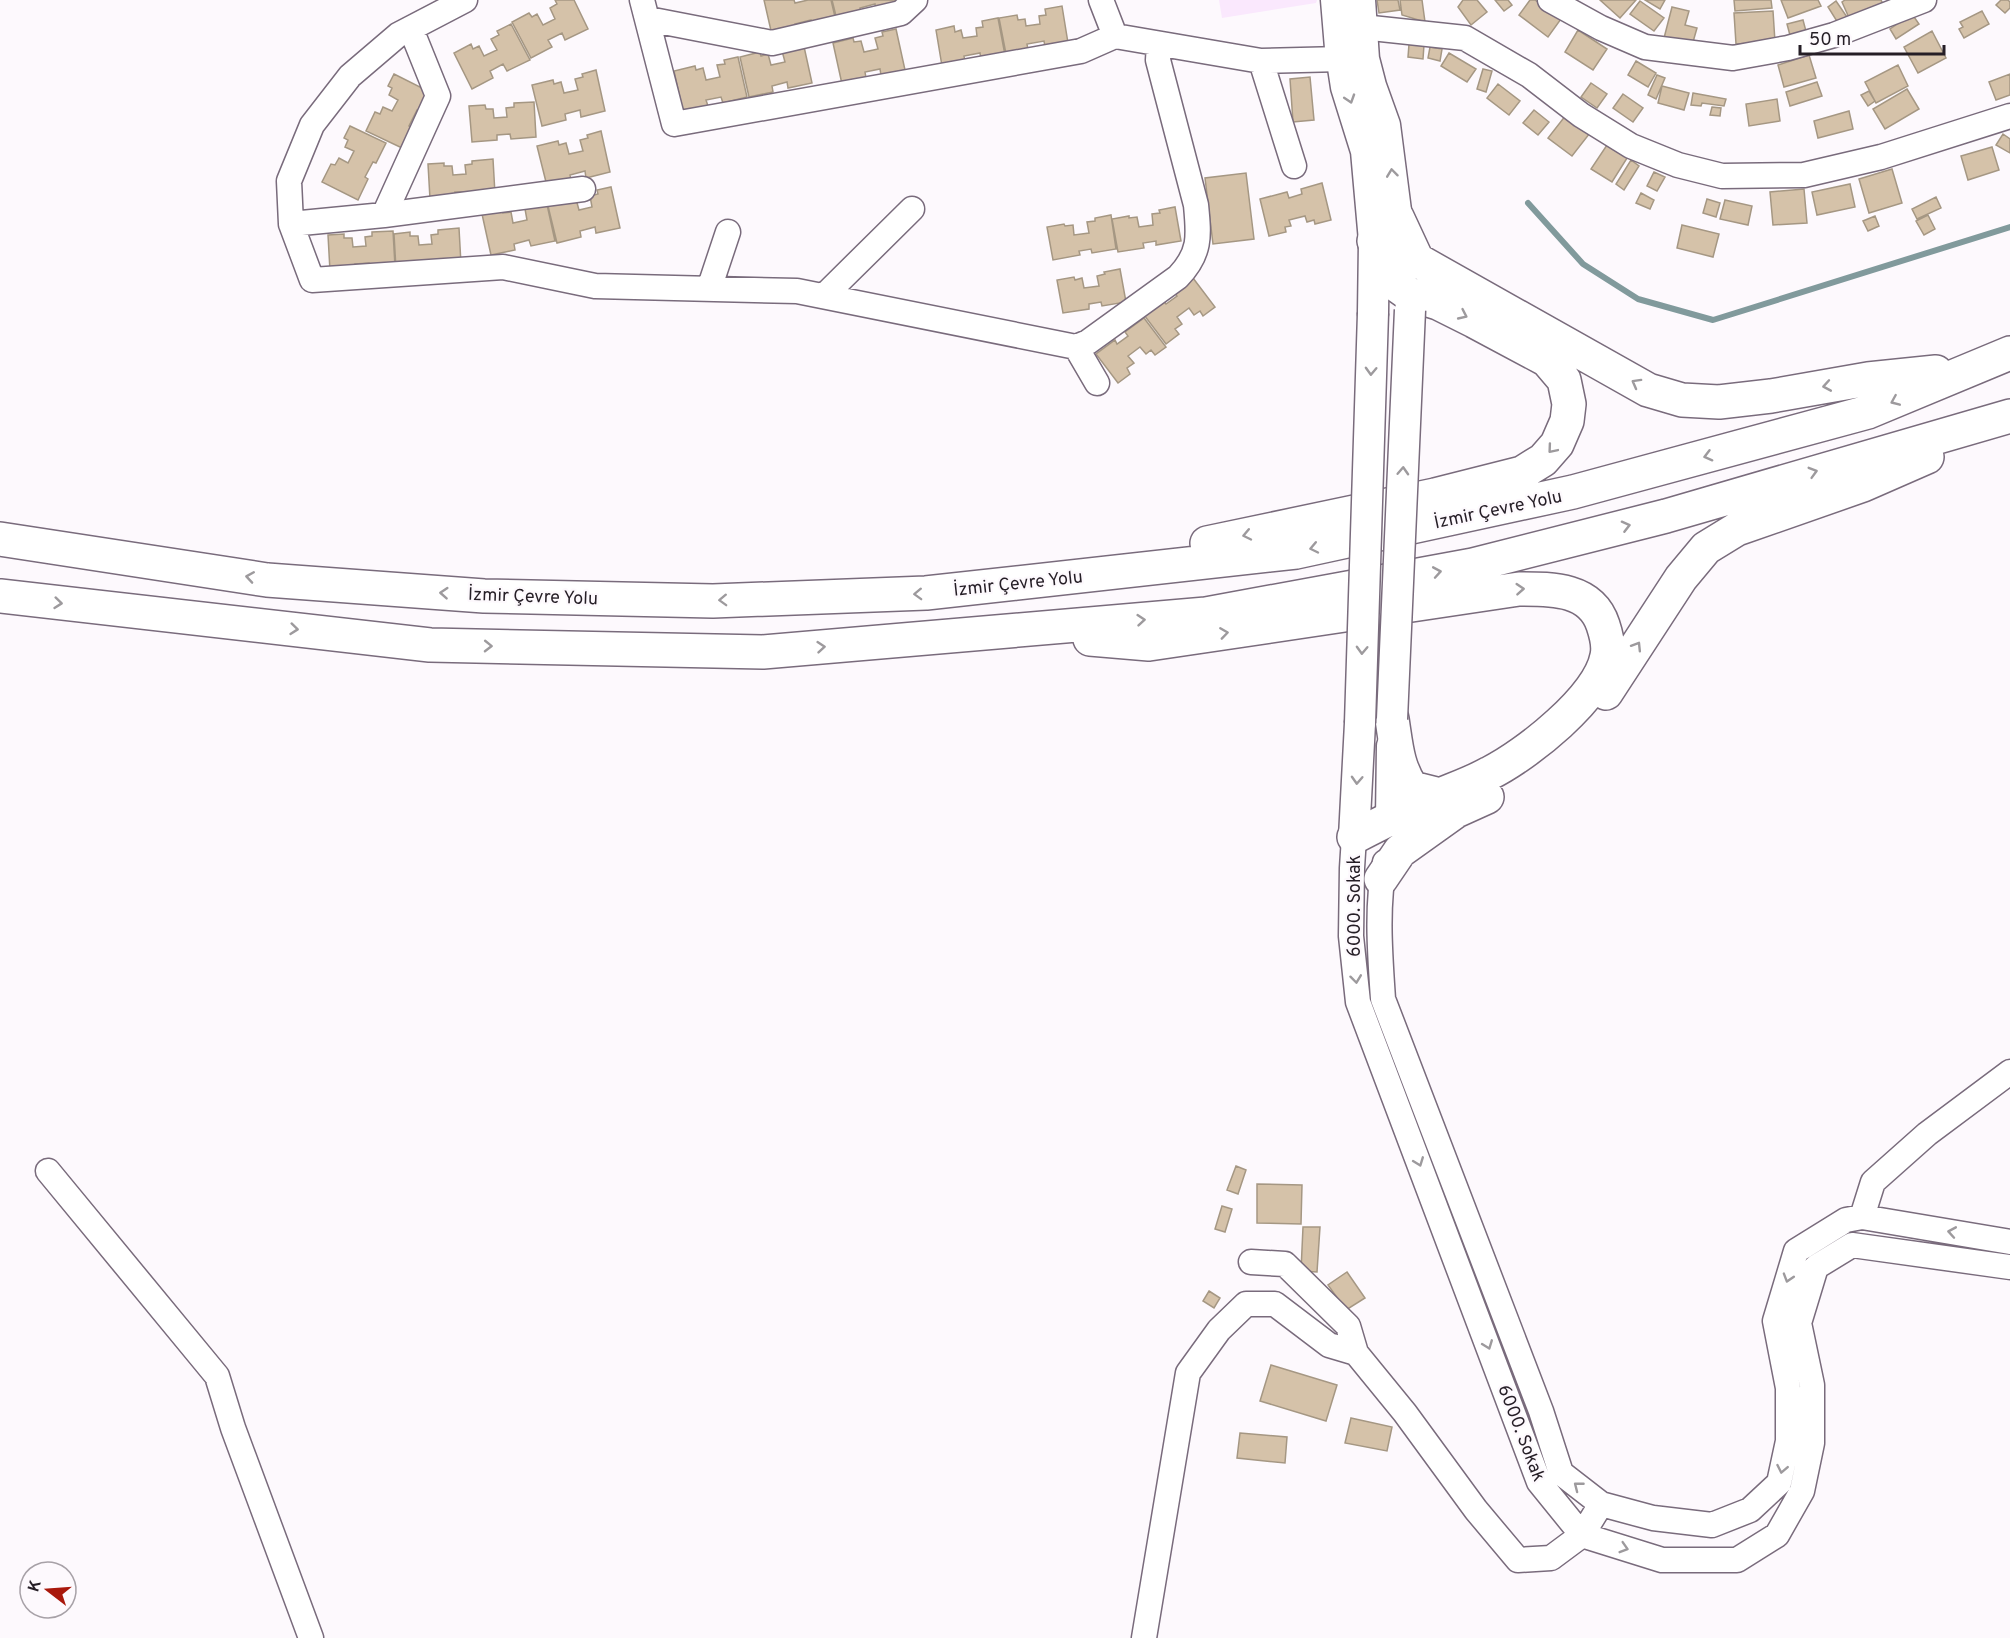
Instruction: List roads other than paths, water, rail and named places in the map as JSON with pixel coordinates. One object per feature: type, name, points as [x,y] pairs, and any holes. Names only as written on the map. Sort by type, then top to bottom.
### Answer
[{"type":"highway","points":[[1397,217],[1417,260],[1437,273],[1648,390],[1682,400],[1719,402],[1771,396],[1868,379],[1968,369]]},
{"type":"highway","points":[[997,586],[1435,495],[1522,473],[1543,460],[1557,444],[1567,421],[1569,404],[1564,381],[1547,360],[1438,303],[1405,290],[1374,241]]},
{"type":"highway","points":[[1373,313],[1405,290],[1417,271],[1437,273]]},
{"type":"highway","name":"İzmir Çevre Yolu","points":[[0,539],[267,580],[484,596],[713,601],[926,593],[1296,552],[1574,492],[1868,412],[2010,352]]},
{"type":"highway","points":[[0,596],[430,645],[763,652],[1206,614],[1473,565],[1666,516],[2010,416]]},
{"type":"highway","points":[[1354,837],[1390,827],[1448,803],[1505,789],[1561,746],[1589,716],[1619,675],[1681,579],[1706,548],[1737,530],[1863,485],[2010,421]]},
{"type":"highway","points":[[999,632],[1149,644],[1519,589],[1557,589],[1585,600],[1600,616],[1606,634],[1607,656],[1597,679],[1577,705],[1552,730],[1448,803],[1400,851],[1381,879]]},
{"type":"highway","points":[[1392,719],[1403,775],[1412,788],[1448,803]]},
{"type":"main road","points":[[1336,0],[1346,87],[1366,151],[1374,241],[1360,723],[1354,837]]},
{"type":"main road","points":[[1361,13],[1364,58],[1385,125],[1405,290],[1390,827]]},
{"type":"street","points":[[465,0],[398,35],[350,76],[312,124],[289,181],[291,224],[312,280],[503,267],[596,286],[797,291],[1076,347],[1088,342],[1178,277],[1191,264],[1195,253],[1198,227],[1196,205],[1158,60],[1159,44]]},
{"type":"street","points":[[915,0],[901,13],[772,43],[645,10],[674,124],[1081,51],[1115,36],[1261,61],[1342,59]]},
{"type":"street","points":[[1101,0],[1115,36]]},
{"type":"street","points":[[1550,0],[1601,28],[1645,47],[1733,58],[1788,48],[1834,35],[1911,2]]},
{"type":"street","points":[[1361,13],[1465,38],[1529,75],[1581,115],[1631,146],[1678,165],[1722,176],[1804,175],[1881,157],[2010,116]]},
{"type":"street","points":[[384,215],[438,96],[411,28]]},
{"type":"street","points":[[1261,61],[1294,166]]},
{"type":"street","points":[[291,224],[384,215],[583,189]]},
{"type":"street","points":[[824,296],[912,209]]},
{"type":"street","points":[[709,289],[728,232]]},
{"type":"street","points":[[1076,347],[1096,384]]},
{"type":"street","name":"6000. Sokak","points":[[1390,827],[1381,879],[1380,959],[1383,999],[1541,1411],[1561,1473],[1601,1504],[1653,1518],[1712,1525],[1750,1510],[1779,1483],[1788,1441],[1788,1388],[1775,1321],[1796,1251],[1846,1220],[1862,1217],[2010,1242]]},
{"type":"street","name":"6000. Sokak","points":[[1354,837],[1350,936],[1358,1002],[1539,1482],[1582,1535]]},
{"type":"street","points":[[1862,1217],[1874,1182],[1927,1134],[2010,1072]]},
{"type":"street","points":[[48,1171],[217,1376],[233,1428],[311,1638]]},
{"type":"street","points":[[1582,1535],[1662,1560],[1737,1560],[1777,1535],[1802,1491],[1812,1443],[1812,1385],[1799,1323],[1816,1267],[1852,1245],[2010,1267]]},
{"type":"street","points":[[1251,1262],[1285,1264],[1348,1326],[1356,1353],[1405,1413],[1476,1510],[1518,1560],[1551,1558],[1582,1535],[1601,1504]]},
{"type":"street","points":[[1144,1638],[1188,1373],[1219,1330],[1246,1304],[1275,1304],[1329,1345],[1356,1353]]},
{"type":"waterway","points":[[1528,203],[1583,264],[1638,299],[1713,320],[2010,227]]}]
